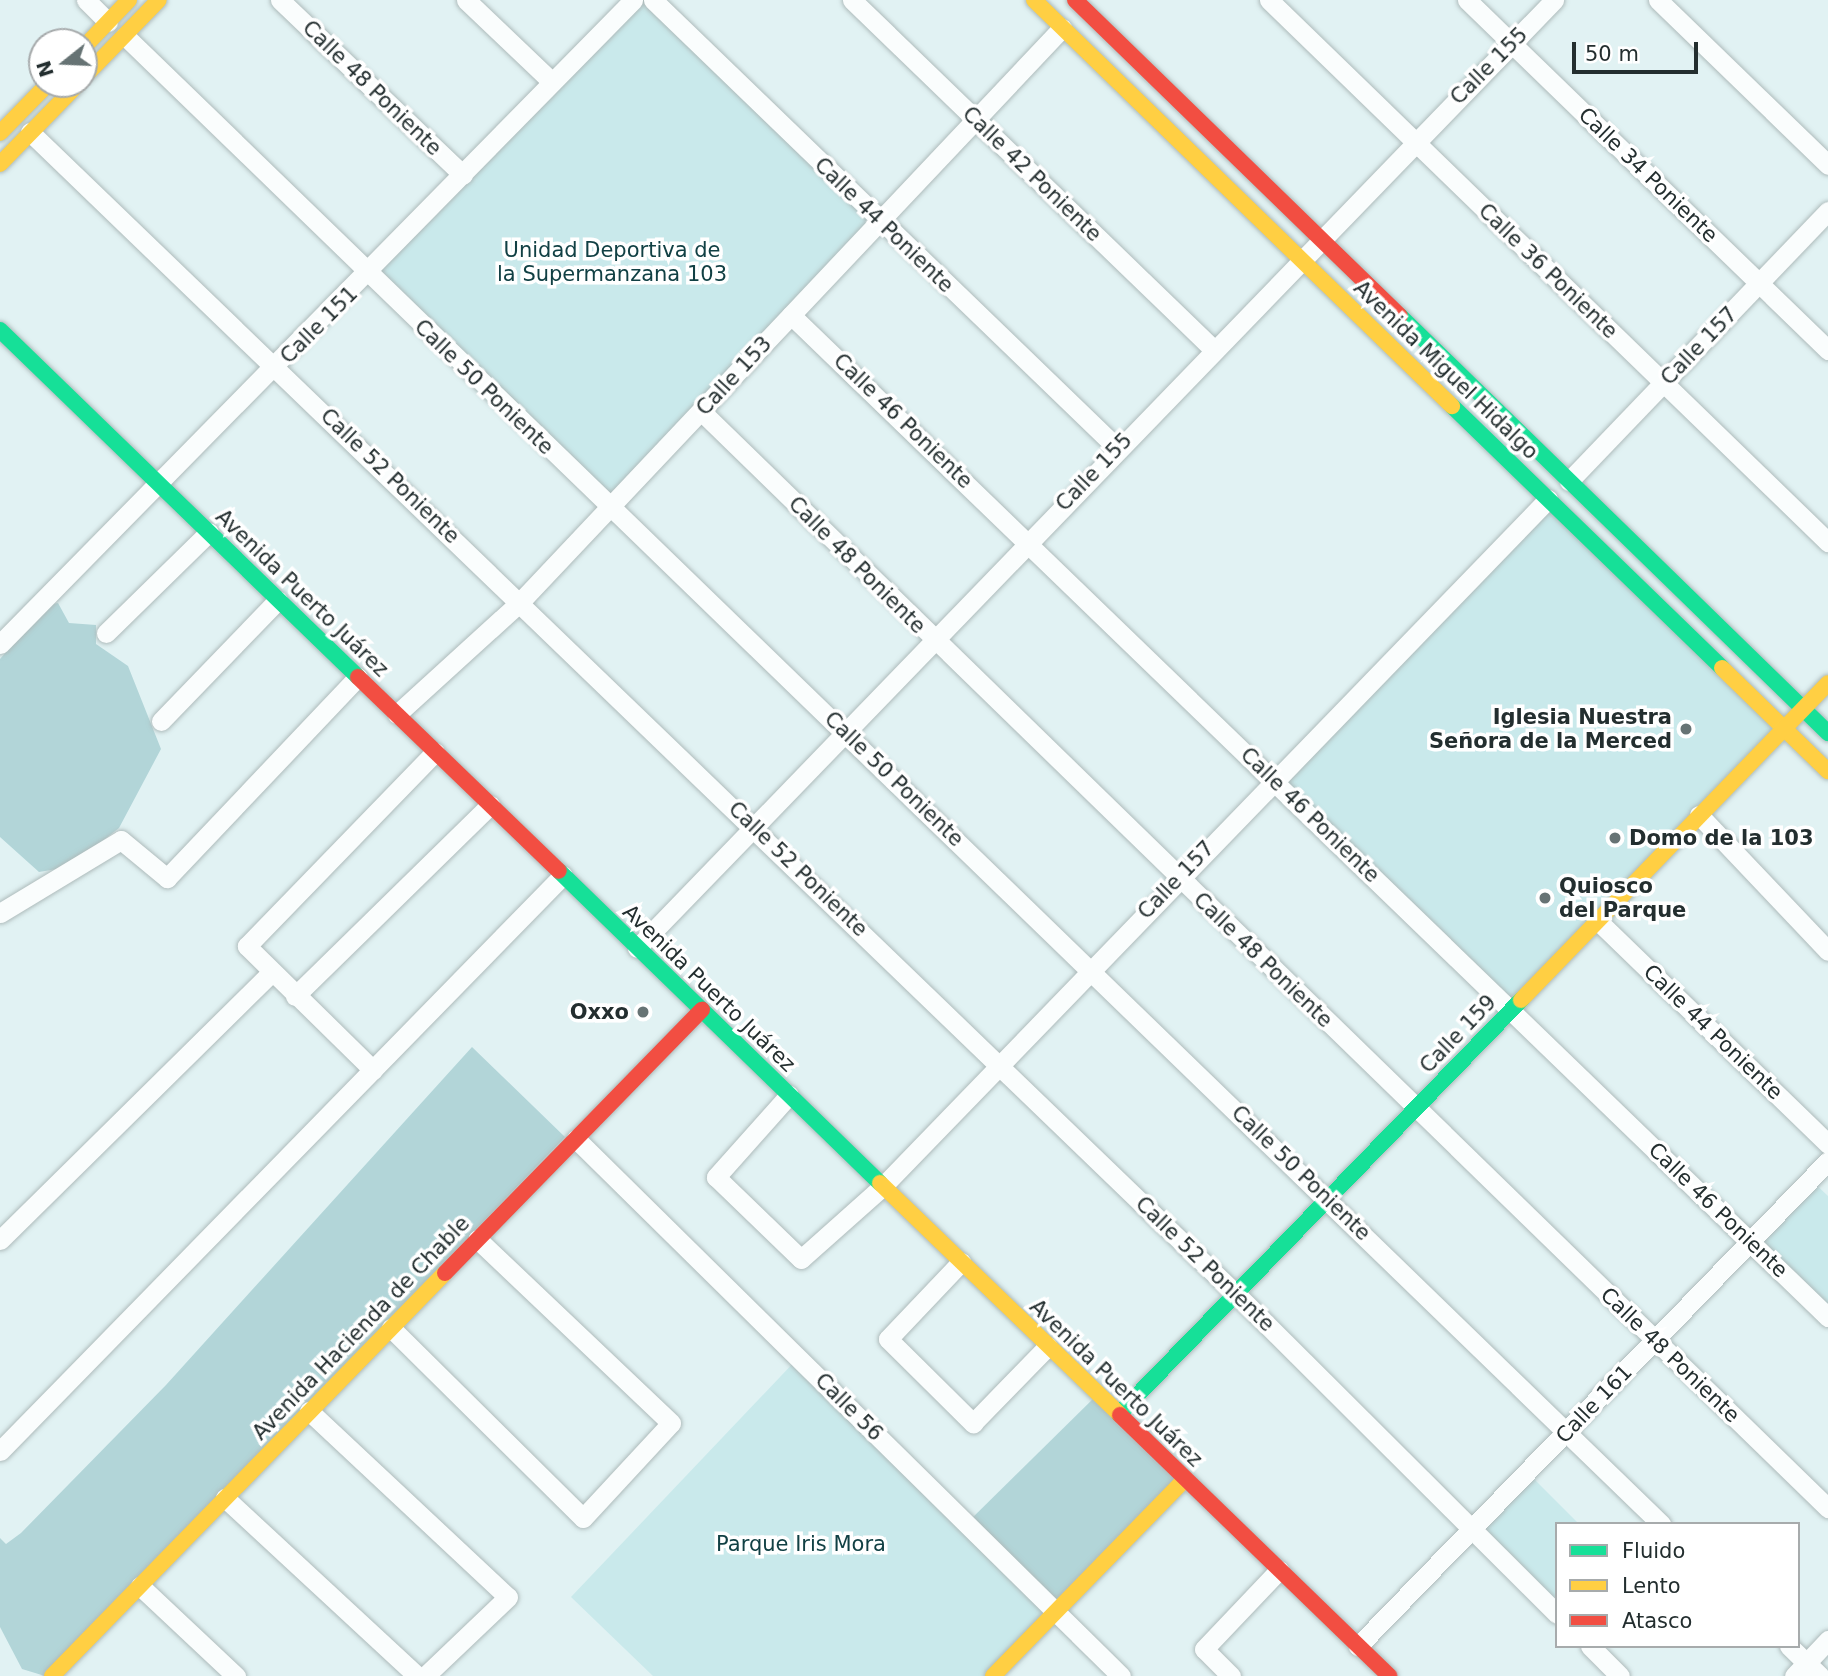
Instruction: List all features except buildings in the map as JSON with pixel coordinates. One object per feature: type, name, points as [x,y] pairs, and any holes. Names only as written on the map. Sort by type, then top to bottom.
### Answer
[{"type":"street","points":[[86,0],[108,22]]},
{"type":"street","points":[[98,32],[129,0]]},
{"type":"street","points":[[98,63],[159,0]]},
{"type":"street","name":"Calle 48 Poniente","points":[[280,0],[463,175]]},
{"type":"street","points":[[466,0],[552,82]]},
{"type":"street","name":"Calle 151","points":[[0,644],[155,480],[276,367],[369,274],[633,0]]},
{"type":"street","name":"Calle 44 Poniente","points":[[653,0],[879,222],[1117,448]]},
{"type":"street","name":"Calle 42 Poniente","points":[[852,0],[1213,349]]},
{"type":"street","name":"Avenida Miguel Hidalgo","points":[[1034,0],[1828,771]]},
{"type":"street","name":"Calle 36 Poniente","points":[[1269,0],[1828,542]]},
{"type":"street","name":"Calle 34 Poniente","points":[[1467,0],[1828,350]]},
{"type":"street","name":"Calle 155","points":[[637,948],[1300,257],[1554,0]]},
{"type":"street","points":[[1658,0],[1828,165]]},
{"type":"street","name":"Avenida Miguel Hidalgo","points":[[1088,4],[1320,237],[1828,733]]},
{"type":"street","name":"Calle 153","points":[[397,715],[521,601],[1062,28]]},
{"type":"street","name":"Calle 50 Poniente","points":[[125,36],[608,509],[846,731],[1659,1522]]},
{"type":"street","points":[[3,124],[32,98]]},
{"type":"street","points":[[0,164],[64,98]]},
{"type":"street","name":"Calle 52 Poniente","points":[[30,132],[754,826],[1236,1294],[1555,1612]]},
{"type":"street","name":"Calle 157","points":[[1569,481],[1828,211]]},
{"type":"street","name":"Calle 46 Poniente","points":[[791,315],[1028,541],[1828,1317]]},
{"type":"street","name":"Avenida Puerto Juárez","points":[[0,330],[1389,1676]]},
{"type":"street","name":"Calle 48 Poniente","points":[[701,411],[933,640],[1828,1508]]},
{"type":"street","name":"Calle 157","points":[[789,1095],[716,1177],[801,1259],[883,1186],[1273,779],[1548,499]]},
{"type":"street","points":[[106,633],[209,532]]},
{"type":"street","points":[[160,721],[278,600]]},
{"type":"street","points":[[0,913],[121,840],[167,877],[358,677]]},
{"type":"street","name":"Calle 159","points":[[1119,1414],[1828,683]]},
{"type":"street","points":[[373,1070],[270,974],[247,946],[435,752]]},
{"type":"street","points":[[295,996],[490,805]]},
{"type":"street","points":[[1699,816],[1828,951]]},
{"type":"street","points":[[0,1451],[562,875]]},
{"type":"street","name":"Calle 44 Poniente","points":[[1597,920],[1828,1144]]},
{"type":"street","points":[[0,1240],[270,974]]},
{"type":"street","name":"Avenida Hacienda de Chable","points":[[55,1675],[309,1410],[702,1010]]},
{"type":"street","name":"Calle 56","points":[[576,1139],[1121,1676]]},
{"type":"street","name":"Calle 161","points":[[1358,1646],[1828,1161]]},
{"type":"street","points":[[391,1328],[583,1518],[671,1423],[477,1239]]},
{"type":"street","points":[[961,1262],[888,1339],[973,1423],[1048,1346]]},
{"type":"street","points":[[309,1410],[508,1597],[425,1676]]},
{"type":"street","points":[[999,1674],[1056,1611],[1185,1479]]},
{"type":"street","points":[[225,1498],[417,1676]]},
{"type":"street","points":[[1231,1676],[1203,1649],[1279,1570]]},
{"type":"street","points":[[140,1586],[236,1676]]},
{"type":"street","points":[[1790,1648],[1807,1671],[1828,1640]]},
{"type":"street","points":[[1592,1648],[1620,1676]]},
{"type":"green space","name":"Unidad Deportiva de la Supermanzana 103","points":[[638,0],[649,0],[875,222],[608,503],[374,274]]},
{"type":"green space","points":[[1548,500],[1783,728],[1511,1009],[1275,779]]},
{"type":"green space","points":[[1810,1179],[1828,1196],[1828,1317],[1750,1242]]},
{"type":"green space","name":"Parque Iris Mora","points":[[798,1358],[1056,1611],[992,1676],[653,1676],[571,1597]]},
{"type":"green space","points":[[1527,1472],[1577,1522],[1555,1522],[1555,1612],[1470,1529]]},
{"type":"shaded area","points":[[58,603],[69,623],[96,625],[96,644],[128,666],[161,749],[119,828],[69,867],[39,872],[0,837],[0,659],[47,605]]},
{"type":"shaded area","points":[[472,1047],[565,1137],[45,1676],[22,1669],[0,1627],[0,1538],[6,1544],[21,1533],[166,1385]]},
{"type":"shaded area","points":[[1098,1394],[1185,1479],[1056,1611],[967,1523]]},
{"type":"traffic: fast","points":[[1400,316],[1828,733]]},
{"type":"traffic: fast","points":[[0,330],[358,677]]},
{"type":"traffic: fast","points":[[1452,406],[1722,668]]},
{"type":"traffic: fast","points":[[559,871],[880,1183]]},
{"type":"traffic: fast","points":[[1119,1414],[1521,1000]]},
{"type":"traffic: slow","points":[[98,32],[129,0]]},
{"type":"traffic: slow","points":[[98,63],[159,0]]},
{"type":"traffic: slow","points":[[1034,0],[1452,406]]},
{"type":"traffic: slow","points":[[0,133],[34,98]]},
{"type":"traffic: slow","points":[[0,164],[64,98]]},
{"type":"traffic: slow","points":[[1722,668],[1828,771]]},
{"type":"traffic: slow","points":[[1521,1000],[1828,683]]},
{"type":"traffic: slow","points":[[880,1183],[1120,1415]]},
{"type":"traffic: slow","points":[[52,1676],[445,1273]]},
{"type":"traffic: slow","points":[[993,1676],[1185,1479]]},
{"type":"traffic: jam","points":[[1075,0],[1400,316]]},
{"type":"traffic: jam","points":[[358,677],[559,871]]},
{"type":"traffic: jam","points":[[445,1273],[702,1010]]},
{"type":"traffic: jam","points":[[1120,1415],[1389,1676]]},
{"type":"place","name":"Iglesia Nuestra Señora de la Merced","points":[[1686,729]]},
{"type":"place","name":"Domo de la 103","points":[[1615,838]]},
{"type":"place","name":"Quiosco del Parque","points":[[1545,898]]},
{"type":"place","name":"Oxxo","points":[[643,1012]]}]
